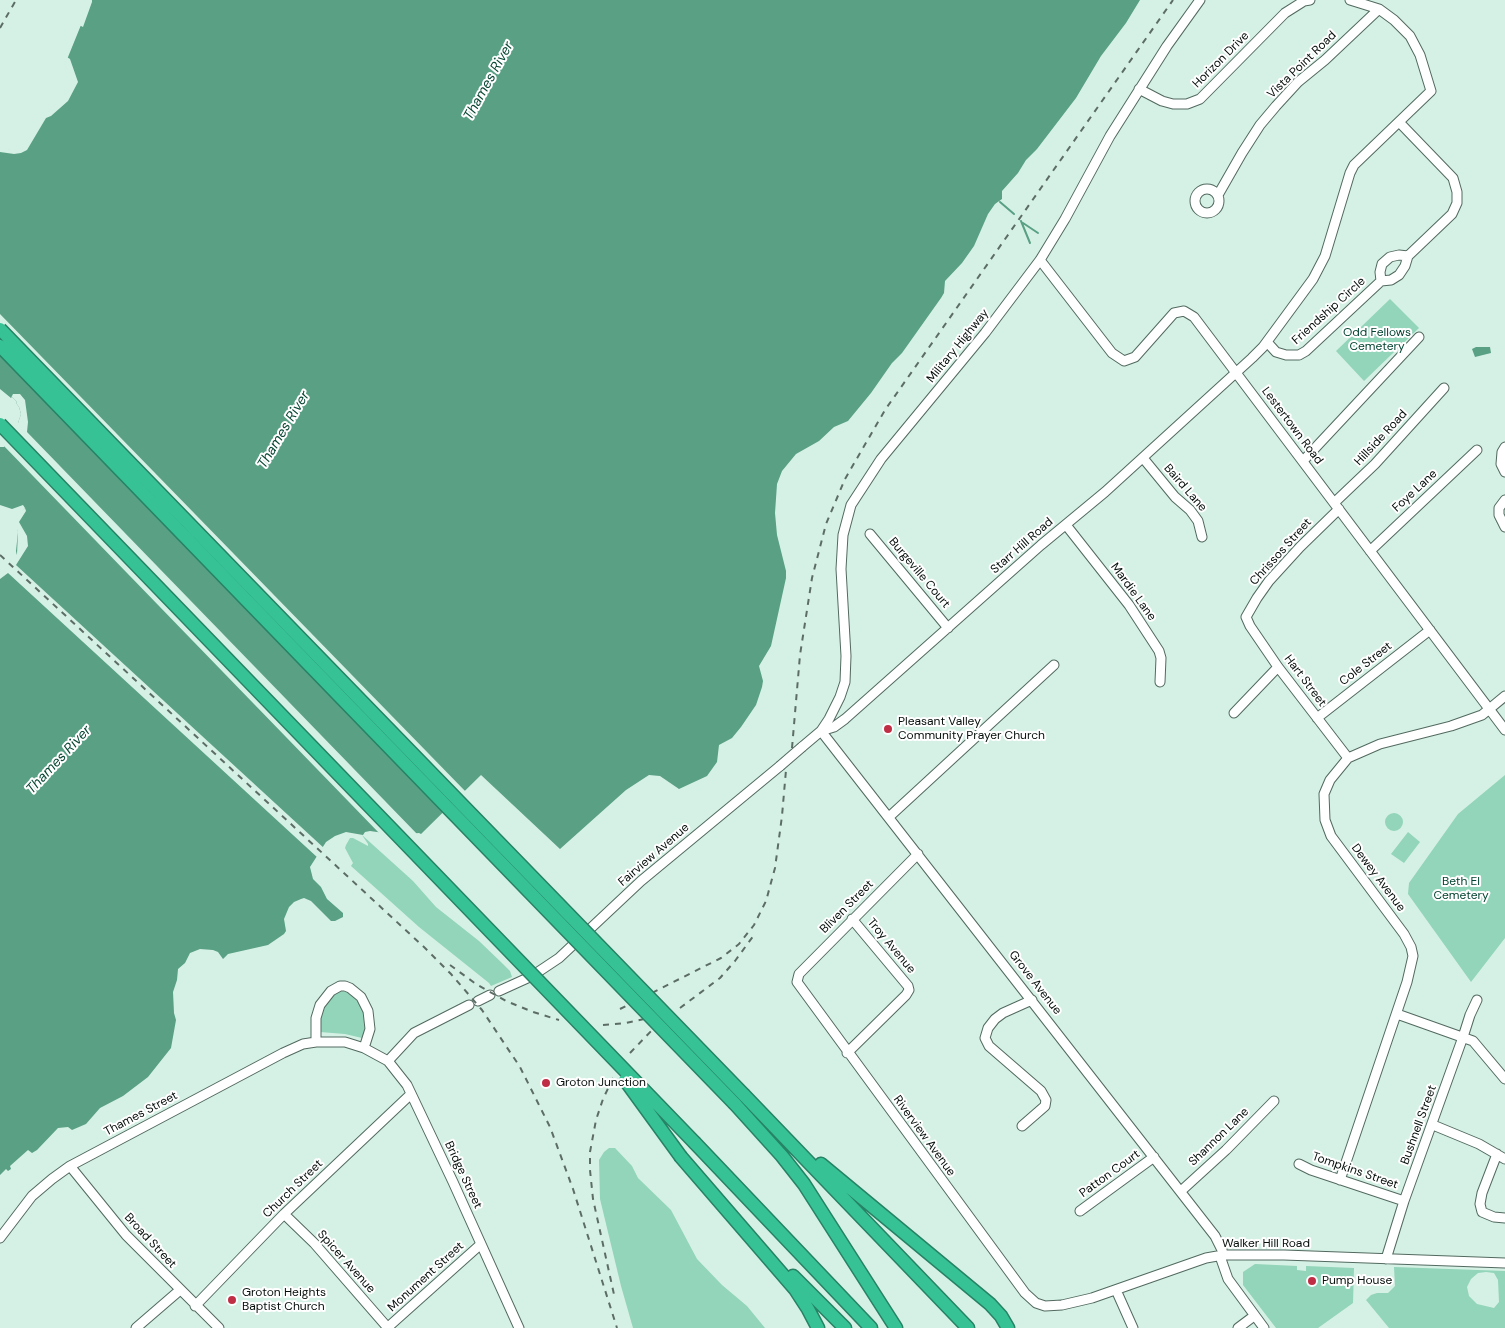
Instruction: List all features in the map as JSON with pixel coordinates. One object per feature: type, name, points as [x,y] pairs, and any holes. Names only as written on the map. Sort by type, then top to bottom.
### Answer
[{"type":"highway","points":[[0,329],[740,1100],[804,1184],[896,1328]]},
{"type":"highway","points":[[0,346],[740,1100],[795,1150],[968,1328]]},
{"type":"highway","points":[[0,424],[585,1028],[871,1328]]},
{"type":"highway","points":[[585,1028],[681,1157],[795,1290],[808,1308],[818,1328]]},
{"type":"highway","points":[[795,1150],[823,1166],[983,1298],[997,1312],[1008,1328]]},
{"type":"highway","points":[[716,1198],[845,1328]]},
{"type":"street","name":"Military Highway","points":[[821,731],[837,705],[845,682],[846,656],[841,569],[843,535],[852,505],[881,459],[985,333],[1040,260],[1065,219],[1110,136],[1167,46],[1200,0]]},
{"type":"street","name":"Horizon Drive","points":[[1139,89],[1162,101],[1173,104],[1188,104],[1200,99],[1285,13],[1310,0]]},
{"type":"street","points":[[1350,0],[1379,9],[1394,20],[1410,36],[1420,55],[1431,91],[1399,122]]},
{"type":"street","name":"Vista Point Road","points":[[1218,195],[1260,125],[1276,106],[1298,82],[1325,60],[1379,9]]},
{"type":"street","name":"Friendship Circle","points":[[1267,342],[1276,352],[1281,354],[1292,356],[1306,351],[1381,281],[1391,280],[1399,275],[1405,266],[1408,256],[1452,214],[1457,203],[1457,192],[1453,178],[1399,122]]},
{"type":"street","name":"Starr Hill Road","points":[[821,731],[840,724],[1143,458],[1267,342],[1313,279],[1325,256],[1354,165],[1399,122]]},
{"type":"street","name":"Friendship Circle","points":[[1381,281],[1380,272],[1382,264],[1390,257],[1408,256]]},
{"type":"street","name":"Lestertown Road","points":[[1040,260],[1112,353],[1124,361],[1135,357],[1174,313],[1184,311],[1194,317],[1505,730]]},
{"type":"street","points":[[1304,462],[1419,337]]},
{"type":"street","name":"Hillside Road","points":[[1336,506],[1444,388]]},
{"type":"street","points":[[1505,448],[1502,452],[1501,464],[1505,472]]},
{"type":"street","name":"Foye Lane","points":[[1370,551],[1477,450]]},
{"type":"street","name":"Baird Lane","points":[[1143,458],[1175,497],[1190,510],[1198,521],[1202,537]]},
{"type":"street","points":[[1505,500],[1499,508],[1499,515],[1505,527]]},
{"type":"street","name":"Chrissos Street","points":[[1246,616],[1269,581],[1336,506]]},
{"type":"street","name":"Mardie Lane","points":[[1066,525],[1124,598],[1159,651],[1161,658],[1160,682]]},
{"type":"street","name":"Burgeville Court","points":[[870,534],[948,628]]},
{"type":"street","name":"Hart Street","points":[[1246,616],[1250,626],[1278,667],[1348,758]]},
{"type":"street","name":"Cole Street","points":[[1317,718],[1430,630]]},
{"type":"street","points":[[889,817],[1054,665]]},
{"type":"street","points":[[1234,712],[1278,667]]},
{"type":"street","name":"Dewey Avenue","points":[[1340,1180],[1407,982],[1413,956],[1411,947],[1404,934],[1331,836],[1325,820],[1324,794],[1330,780],[1348,758],[1389,741],[1451,726],[1482,715],[1505,696]]},
{"type":"street","name":"Fairview Avenue","points":[[499,991],[532,976],[559,958],[641,881],[821,731]]},
{"type":"street","name":"Grove Avenue","points":[[821,731],[1218,1240],[1223,1255],[1221,1259],[1228,1279],[1254,1316]]},
{"type":"street","name":"Bliven Street","points":[[796,980],[799,974],[852,919],[918,854]]},
{"type":"street","name":"Troy Avenue","points":[[847,1053],[909,990],[908,986],[852,919]]},
{"type":"street","name":"Riverview Avenue","points":[[796,980],[798,986],[1019,1285],[1036,1303]]},
{"type":"street","points":[[316,1042],[316,1018],[320,1005],[331,991],[340,986],[345,986],[361,997],[368,1011],[370,1029],[364,1048]]},
{"type":"street","points":[[478,1001],[490,995]]},
{"type":"street","points":[[1022,1126],[1046,1106],[1046,1100],[1041,1091],[989,1046],[985,1038],[988,1028],[995,1019],[1003,1013],[1032,1000]]},
{"type":"street","name":"Bushnell Street","points":[[1386,1259],[1404,1201],[1433,1125],[1464,1037],[1470,1014],[1477,1000]]},
{"type":"street","points":[[388,1061],[414,1033],[469,1005]]},
{"type":"street","points":[[1396,1014],[1473,1041],[1505,1079]]},
{"type":"street","name":"Bridge Street","points":[[316,1042],[346,1042],[364,1048],[388,1061],[402,1078],[519,1328]]},
{"type":"street","name":"Thames Street","points":[[0,1238],[32,1196],[70,1166],[283,1053],[303,1044],[316,1042]]},
{"type":"street","name":"Church Street","points":[[195,1306],[284,1214],[411,1094]]},
{"type":"street","name":"Shannon Lane","points":[[1181,1191],[1226,1150],[1274,1101]]},
{"type":"street","points":[[1433,1125],[1479,1144],[1501,1156],[1482,1193],[1480,1204],[1482,1212],[1494,1217],[1505,1218]]},
{"type":"street","name":"Patton Court","points":[[1080,1212],[1154,1157]]},
{"type":"street","name":"Tompkins Street","points":[[1299,1164],[1311,1170],[1404,1201]]},
{"type":"street","name":"Broad Street","points":[[70,1166],[126,1235],[219,1328]]},
{"type":"street","name":"Spicer Avenue","points":[[284,1214],[314,1243],[387,1328]]},
{"type":"street","name":"Monument Street","points":[[387,1328],[481,1244]]},
{"type":"street","name":"Walker Hill Road","points":[[1036,1303],[1045,1306],[1062,1305],[1116,1290],[1206,1258],[1223,1255],[1284,1255],[1505,1263]]},
{"type":"street","points":[[136,1328],[180,1290]]},
{"type":"street","points":[[1116,1290],[1133,1328]]},
{"type":"street","points":[[1238,1328],[1254,1316],[1264,1328]]},
{"type":"green space","name":"Odd Fellows Cemetery","points":[[1390,299],[1419,328],[1364,381],[1336,351]]},
{"type":"green space","name":"Beth El Cemetery","points":[[1505,775],[1505,938],[1471,982],[1408,894],[1409,883],[1458,814]]},
{"type":"green space","points":[[1390,813],[1398,813],[1403,818],[1401,829],[1390,831],[1385,826],[1385,818]]},
{"type":"green space","points":[[1408,832],[1420,842],[1404,863],[1391,854]]},
{"type":"green space","points":[[362,835],[413,881],[436,907],[479,941],[510,971],[512,977],[491,986],[419,927],[351,866],[353,863],[345,848],[346,845],[350,838],[353,838],[368,846]]},
{"type":"green space","points":[[339,991],[349,992],[354,996],[362,1009],[367,1023],[362,1038],[345,1034],[320,1032],[320,1015],[330,997]]},
{"type":"green space","points":[[609,1148],[615,1148],[632,1166],[638,1178],[671,1210],[697,1259],[722,1285],[747,1306],[765,1328],[633,1328],[600,1199],[599,1160]]},
{"type":"green space","points":[[1255,1264],[1297,1266],[1297,1270],[1306,1271],[1306,1266],[1354,1268],[1353,1303],[1318,1328],[1276,1328],[1243,1285],[1243,1272]]},
{"type":"green space","points":[[1394,1267],[1505,1271],[1505,1328],[1389,1328],[1366,1300],[1371,1295],[1377,1293],[1388,1293],[1395,1286]],"holes":[[[1478,1273],[1494,1273],[1498,1280],[1499,1302],[1494,1308],[1477,1304],[1469,1296],[1467,1287],[1471,1279]]]},
{"type":"water","name":"Thames River","points":[[88,0],[1140,0],[1126,23],[1101,56],[1076,98],[1002,191],[1002,199],[995,204],[988,214],[974,246],[962,263],[945,281],[944,293],[902,353],[892,363],[848,421],[834,427],[819,441],[796,454],[782,471],[777,484],[775,513],[777,535],[786,578],[771,646],[759,666],[763,681],[762,687],[756,705],[741,727],[732,738],[719,745],[717,762],[707,776],[679,789],[660,776],[649,775],[626,790],[560,849],[481,775],[421,834],[398,835],[370,831],[365,832],[363,835],[346,832],[335,836],[326,842],[310,867],[313,879],[321,887],[327,899],[343,913],[343,917],[331,921],[311,901],[304,898],[294,902],[289,907],[284,919],[286,931],[268,945],[228,954],[223,959],[218,952],[213,950],[200,949],[190,953],[185,963],[178,969],[173,992],[176,1020],[171,1048],[148,1077],[123,1096],[100,1108],[86,1124],[72,1130],[68,1127],[58,1128],[37,1150],[32,1153],[28,1150],[10,1166],[11,1169],[8,1171],[6,1169],[0,1175],[0,574],[17,556],[18,532],[16,520],[25,508],[23,505],[12,509],[0,505],[0,447],[4,447],[21,414],[17,402],[0,389],[0,149],[21,151],[40,123],[62,103],[75,81],[66,62],[81,25]]},
{"type":"water","points":[[1476,347],[1490,347],[1491,353],[1475,357],[1472,349]]},
{"type":"pier","points":[[85,0],[92,0],[92,2],[83,27],[79,25]]},
{"type":"pier","points":[[67,57],[70,59],[78,82],[68,101],[46,118],[27,150],[14,154],[0,152],[0,147],[12,150],[22,148],[43,116],[66,94],[72,81],[64,64]]},
{"type":"pier","points":[[0,314],[467,793],[446,813],[0,354]]},
{"type":"pier","points":[[13,394],[20,394],[25,400],[28,422],[27,432],[418,835],[403,838],[380,834],[2,444],[16,421],[18,423],[21,414],[17,402],[11,398]]},
{"type":"pier","points":[[25,508],[26,511],[19,522],[27,536],[28,546],[16,565],[325,849],[318,858],[8,573],[0,579],[0,571],[17,554],[18,532],[14,521]]},
{"type":"waterway","points":[[1000,202],[1014,214]]},
{"type":"waterway","points":[[1021,221],[1030,243]]},
{"type":"waterway","points":[[1023,223],[1038,233]]},
{"type":"railway","points":[[0,28],[16,0]]},
{"type":"railway","points":[[792,748],[800,655],[812,578],[826,524],[845,479],[885,410],[1173,0]]},
{"type":"railway","points":[[0,555],[425,948],[451,974],[482,1010],[520,1067],[550,1127],[573,1189],[617,1328]]},
{"type":"railway","points":[[620,1009],[721,958],[739,944],[754,925],[766,901],[775,868],[786,770]]},
{"type":"railway","points":[[680,1008],[720,978],[754,935]]},
{"type":"railway","points":[[450,965],[476,984],[506,1001],[559,1020]]},
{"type":"railway","points":[[603,1025],[644,1019]]},
{"type":"railway","points":[[630,1053],[654,1028]]},
{"type":"railway","points":[[613,1078],[596,1120],[590,1152],[590,1170],[593,1199],[615,1299]]},
{"type":"place","name":"Pleasant Valley Community Prayer Church","points":[[888,729]]},
{"type":"place","name":"Groton Junction","points":[[546,1083]]},
{"type":"place","name":"Pump House","points":[[1312,1281]]},
{"type":"place","name":"Groton Heights Baptist Church","points":[[232,1300]]}]
